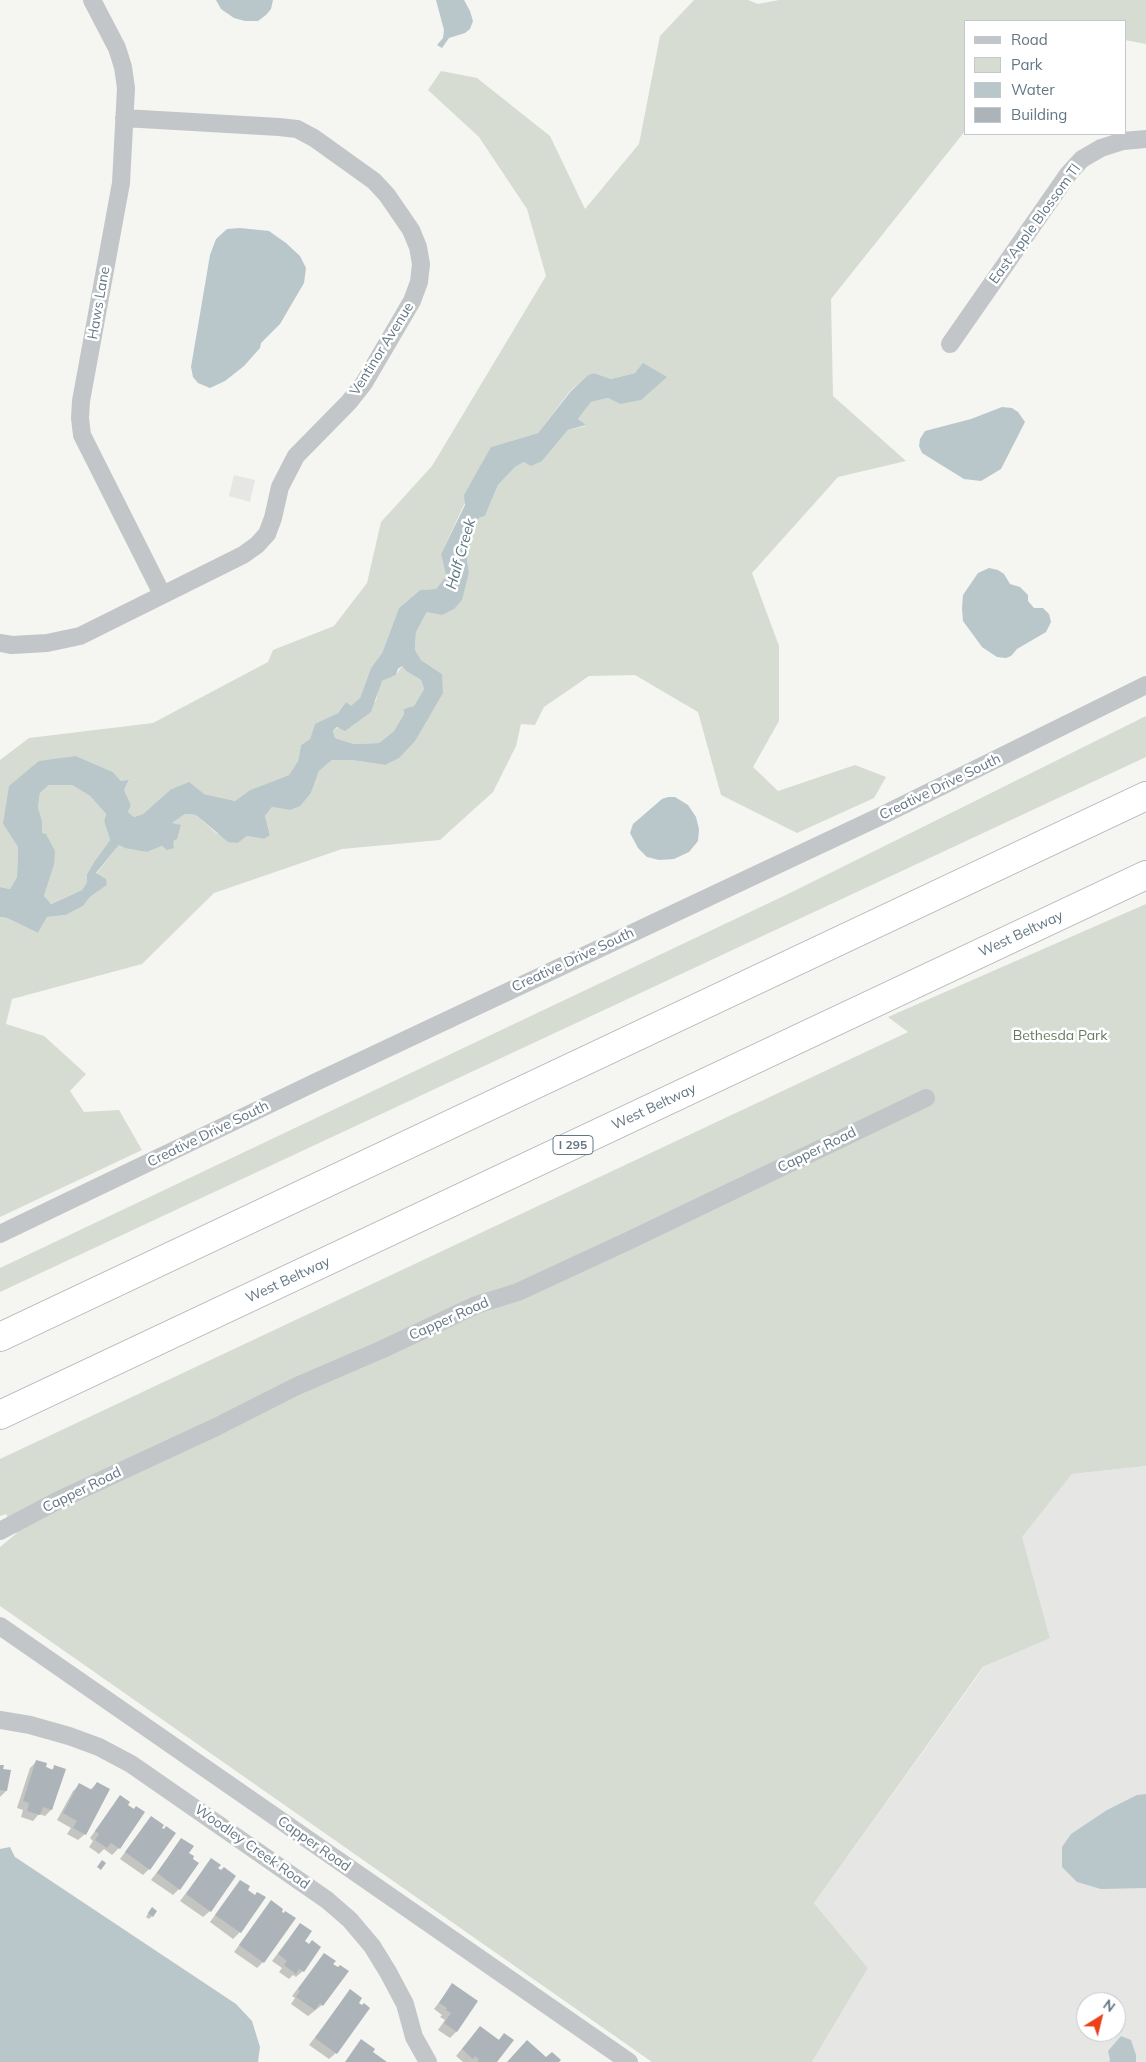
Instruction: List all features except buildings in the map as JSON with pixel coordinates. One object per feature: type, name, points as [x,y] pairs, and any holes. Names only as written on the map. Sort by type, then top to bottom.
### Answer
[{"type":"highway","points":[[0,1337],[1146,796]]},
{"type":"highway","name":"West Beltway","points":[[0,1415],[1146,874]]},
{"type":"street","name":"Haws Lane","points":[[92,0],[117,48],[123,67],[126,88],[121,183],[82,391],[80,418],[82,435],[162,594]]},
{"type":"street","name":"Ventinor Avenue","points":[[0,643],[12,645],[47,643],[80,636],[243,555],[257,546],[266,534],[273,518],[280,487],[287,471],[307,443],[349,402],[364,383],[412,302],[419,282],[421,264],[418,247],[410,230],[387,195],[374,181],[314,138],[297,129],[279,127],[124,118]]},
{"type":"street","name":"East Apple Blossom Tl","points":[[950,344],[1069,173],[1082,159],[1101,148],[1122,141],[1146,139]]},
{"type":"street","name":"Creative Drive South","points":[[0,1234],[326,1076],[881,816],[1146,685]]},
{"type":"street","name":"Capper Road","points":[[0,1531],[59,1500],[216,1427],[297,1386],[383,1349],[476,1305],[518,1292],[926,1098]]},
{"type":"street","name":"Capper Road","points":[[0,1626],[629,2062]]},
{"type":"street","name":"Woodley Creek Road","points":[[0,1720],[30,1725],[69,1736],[131,1764],[327,1900],[350,1920],[372,1946],[405,2004],[414,2037],[428,2062]]},
{"type":"shaded area","points":[[234,475],[255,480],[250,502],[229,496]]},
{"type":"shaded area","points":[[1146,1466],[1146,2062],[812,2062],[868,1968],[814,1903],[984,1667],[1050,1637],[1021,1537],[1072,1474]]},
{"type":"green space","points":[[694,0],[748,0],[758,4],[779,0],[1146,0],[1146,44],[1126,40],[1126,20],[964,20],[964,132],[831,299],[833,396],[906,461],[838,477],[752,573],[779,646],[779,721],[753,767],[778,791],[855,765],[886,777],[874,798],[797,833],[721,795],[698,712],[635,675],[589,676],[544,707],[535,725],[521,724],[516,746],[493,792],[440,840],[342,849],[214,893],[142,964],[12,999],[6,1024],[44,1036],[86,1074],[70,1091],[84,1112],[119,1110],[142,1150],[0,1217],[0,917],[7,918],[38,933],[47,917],[66,915],[83,906],[90,897],[107,885],[96,874],[119,845],[147,852],[162,846],[174,848],[172,841],[181,826],[171,823],[185,814],[196,815],[216,833],[238,843],[247,836],[264,839],[270,834],[265,816],[272,807],[290,810],[311,793],[319,771],[332,760],[352,760],[385,765],[442,674],[421,660],[415,650],[416,632],[427,612],[469,573],[467,560],[472,536],[479,518],[485,516],[498,485],[515,467],[524,462],[542,461],[568,430],[586,426],[578,419],[591,402],[608,398],[620,404],[635,373],[611,379],[594,373],[588,375],[570,391],[538,433],[491,447],[441,554],[446,576],[436,589],[420,590],[399,608],[382,653],[371,668],[360,698],[351,707],[346,702],[338,713],[315,725],[310,739],[301,745],[298,761],[289,775],[250,790],[235,801],[204,794],[170,790],[143,814],[134,817],[128,812],[131,805],[124,790],[129,781],[121,781],[113,772],[76,756],[3,824],[18,847],[17,877],[10,889],[0,887],[0,760],[29,738],[153,723],[268,662],[273,650],[334,626],[367,583],[381,522],[432,466],[546,276],[527,209],[479,137],[428,90],[441,71],[477,78],[550,136],[585,209],[639,144],[660,36]]},
{"type":"green space","points":[[402,666],[406,671],[421,680],[424,689],[414,706],[404,714],[394,731],[379,743],[354,744],[335,738],[333,731],[376,701],[382,681],[396,675]]},
{"type":"green space","points":[[1146,716],[1146,757],[0,1292],[0,1268],[790,893]]},
{"type":"green space","points":[[49,785],[72,785],[90,796],[106,814],[104,821],[110,840],[87,874],[87,882],[82,890],[50,904],[44,896],[54,865],[42,833],[42,821],[38,807],[40,793]]},
{"type":"green space","name":"Bethesda Park","points":[[1146,904],[1146,1466],[1072,1474],[1022,1537],[1050,1638],[983,1667],[814,1903],[868,1968],[812,2062],[652,2062],[0,1606],[0,1547],[17,1533],[6,1514],[0,1516],[0,1459],[908,1032],[888,1017]]},
{"type":"water","points":[[216,0],[273,0],[271,9],[258,21],[245,21],[234,18],[221,9]]},
{"type":"water","points":[[436,0],[464,0],[473,21],[470,29],[465,33],[449,38],[442,48],[437,45],[443,38],[444,30]]},
{"type":"water","points":[[240,228],[269,231],[286,243],[300,256],[306,268],[304,283],[280,324],[261,343],[260,348],[244,366],[225,381],[210,388],[198,383],[193,377],[191,367],[210,255],[216,239],[227,229]]},
{"type":"water","name":"Half Creek","points":[[643,363],[667,377],[641,400],[620,404],[608,398],[591,402],[578,419],[586,425],[568,430],[542,461],[531,466],[524,462],[515,467],[498,485],[485,516],[479,518],[472,536],[467,560],[469,572],[462,600],[454,609],[442,615],[427,612],[416,632],[415,650],[421,660],[442,674],[443,693],[415,741],[399,758],[385,765],[352,760],[332,760],[319,771],[311,793],[300,806],[290,810],[272,807],[265,816],[270,835],[264,839],[247,836],[238,843],[228,842],[196,815],[185,814],[172,823],[181,825],[177,839],[173,841],[174,848],[167,850],[162,846],[147,852],[119,845],[96,873],[106,879],[107,885],[90,897],[83,906],[66,915],[47,917],[38,933],[7,918],[0,917],[0,887],[10,889],[17,877],[18,847],[3,824],[9,786],[39,761],[76,756],[113,772],[121,781],[129,780],[124,790],[131,805],[128,812],[134,817],[143,814],[170,790],[189,782],[204,794],[235,801],[250,790],[289,775],[298,761],[301,745],[310,739],[315,724],[338,713],[346,702],[351,706],[360,698],[371,668],[382,653],[399,608],[420,590],[436,589],[446,576],[441,554],[465,505],[464,495],[491,447],[538,433],[571,391],[588,375],[594,373],[611,379],[635,373]],"holes":[[[402,666],[406,671],[421,680],[424,689],[414,706],[404,709],[404,714],[394,731],[379,743],[354,744],[335,738],[333,731],[337,727],[345,731],[371,712],[382,681],[396,675],[398,669]],[[49,785],[72,785],[90,796],[106,814],[104,821],[110,840],[87,874],[87,882],[82,890],[51,904],[44,896],[54,865],[55,851],[46,834],[42,833],[42,821],[38,807],[40,793]]]},
{"type":"water","points":[[1002,407],[1012,408],[1018,412],[1025,422],[1001,469],[981,481],[964,479],[922,453],[919,446],[920,439],[925,431],[971,419]]},
{"type":"water","points":[[989,568],[998,570],[1004,574],[1010,584],[1020,587],[1028,595],[1028,601],[1034,608],[1043,608],[1049,614],[1051,622],[1046,632],[1017,649],[1011,656],[1006,658],[997,657],[982,647],[963,621],[963,595],[978,573]]},
{"type":"water","points":[[675,797],[688,805],[696,817],[699,829],[698,841],[689,852],[674,859],[659,860],[647,857],[638,848],[630,833],[633,824],[662,799]]},
{"type":"water","points":[[1146,1794],[1146,1888],[1101,1889],[1077,1882],[1062,1867],[1062,1847],[1071,1834],[1107,1810],[1137,1795]]},
{"type":"water","points":[[10,1847],[15,1857],[236,2004],[252,2021],[260,2047],[258,2062],[0,2062],[0,1849]]},
{"type":"water","points":[[1126,2038],[1131,2040],[1136,2055],[1136,2062],[1109,2062],[1108,2051],[1116,2042],[1126,2042]]}]
